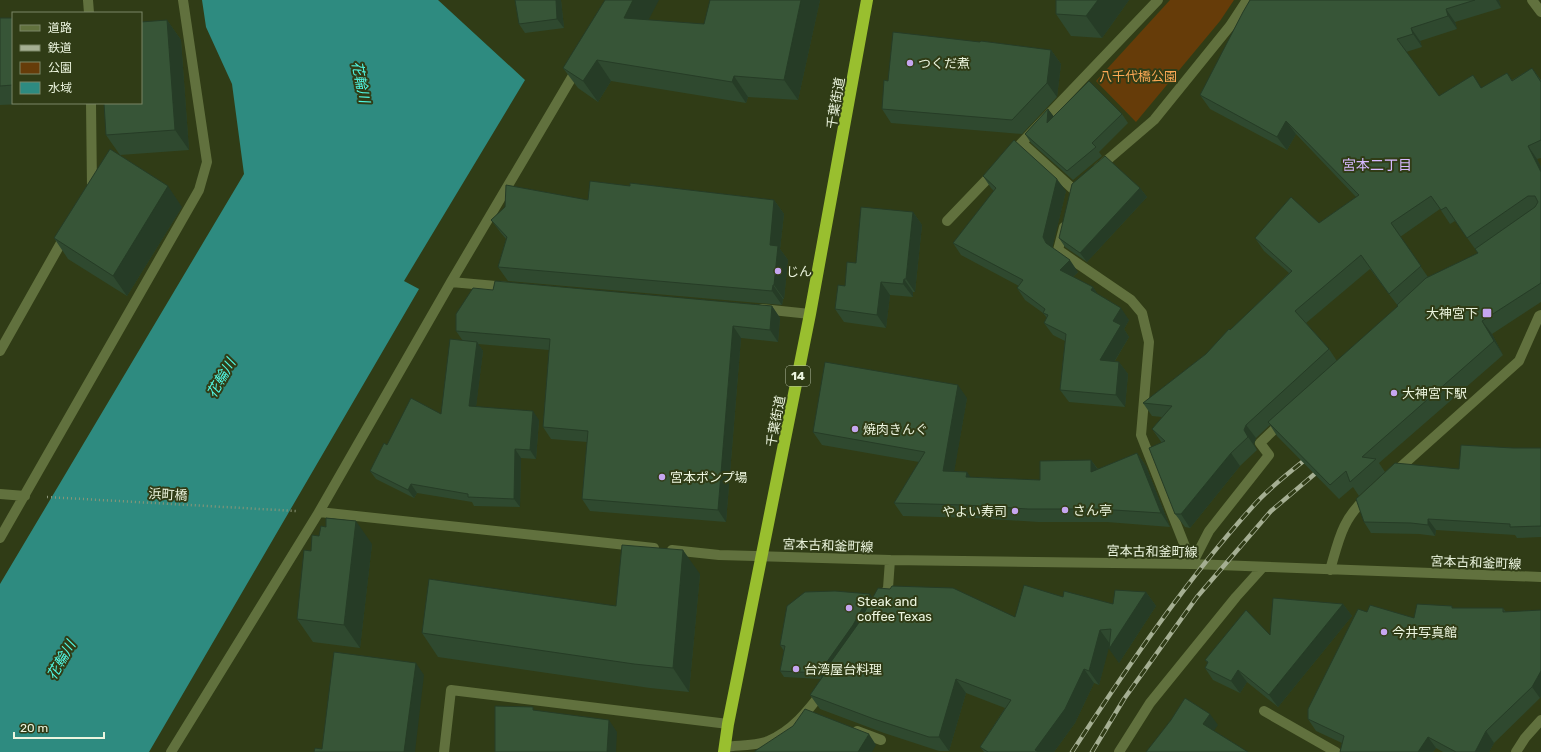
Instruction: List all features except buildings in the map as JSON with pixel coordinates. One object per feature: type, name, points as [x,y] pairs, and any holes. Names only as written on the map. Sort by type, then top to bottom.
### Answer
[{"type":"highway","name":"千葉街道","points":[[725,749],[728,724],[810,314],[867,0]]},
{"type":"street","points":[[88,0],[89,12]]},
{"type":"street","points":[[0,538],[199,190],[207,162],[183,0]]},
{"type":"street","points":[[947,221],[1158,0]]},
{"type":"street","points":[[1090,174],[1154,120],[1230,26],[1247,0]]},
{"type":"street","points":[[1532,0],[1541,12]]},
{"type":"street","points":[[171,752],[319,512],[451,282],[582,60]]},
{"type":"street","points":[[84,202],[92,188],[91,104]]},
{"type":"street","points":[[1022,143],[1074,190]]},
{"type":"street","points":[[1066,220],[1058,250],[1130,300],[1142,313],[1149,342],[1141,435],[1192,564]]},
{"type":"street","points":[[0,351],[73,222]]},
{"type":"street","points":[[451,282],[513,287]]},
{"type":"street","points":[[755,309],[810,314]]},
{"type":"street","points":[[1387,479],[1520,361],[1539,316],[1541,315]]},
{"type":"street","points":[[1192,564],[1209,531],[1269,455],[1260,443],[1291,414]]},
{"type":"street","points":[[1330,570],[1339,538],[1348,518],[1376,489]]},
{"type":"street","points":[[0,494],[25,496]]},
{"type":"street","name":"宮本古和釜町線","points":[[319,512],[719,555],[762,555],[890,560],[1192,564],[1263,568],[1541,577]]},
{"type":"street","points":[[877,608],[888,588],[890,560]]},
{"type":"street","points":[[1119,752],[1150,703],[1236,597],[1263,568]]},
{"type":"street","points":[[725,749],[768,742],[812,712],[826,685]]},
{"type":"street","points":[[444,752],[451,690],[728,724]]},
{"type":"street","points":[[1264,711],[1336,752]]},
{"type":"street","points":[[1516,752],[1525,738],[1541,720]]},
{"type":"street","points":[[845,726],[882,740]]},
{"type":"path","name":"浜町橋","points":[[44,497],[299,511]]},
{"type":"green space","name":"八千代橋公園","points":[[1170,0],[1234,0],[1220,21],[1136,122],[1096,81]]},
{"type":"water","name":"花輪川","points":[[202,0],[438,0],[525,80],[404,281],[419,289],[149,752],[0,752],[0,584],[244,174],[232,84],[206,27]]},
{"type":"railway","points":[[1072,752],[1136,656],[1205,563],[1261,497],[1312,454]]},
{"type":"railway","points":[[1092,752],[1124,699],[1197,597],[1271,511],[1324,466]]},
{"type":"place","name":"つくだ煮","points":[[910,63]]},
{"type":"place","name":"じん","points":[[778,271]]},
{"type":"place","name":"大神宮下","points":[[1487,313]]},
{"type":"place","name":"大神宮下駅","points":[[1394,393]]},
{"type":"place","name":"焼肉きんぐ","points":[[855,429]]},
{"type":"place","name":"宮本ポンプ場","points":[[662,477]]},
{"type":"place","name":"さん亭","points":[[1065,510]]},
{"type":"place","name":"やよい寿司","points":[[1015,511]]},
{"type":"place","name":"Steak and coffee Texas","points":[[849,608]]},
{"type":"place","name":"今井写真館","points":[[1384,632]]},
{"type":"place","name":"台湾屋台料理","points":[[796,669]]},
{"type":"district","name":"宮本二丁目","points":[[1377,165]]}]
